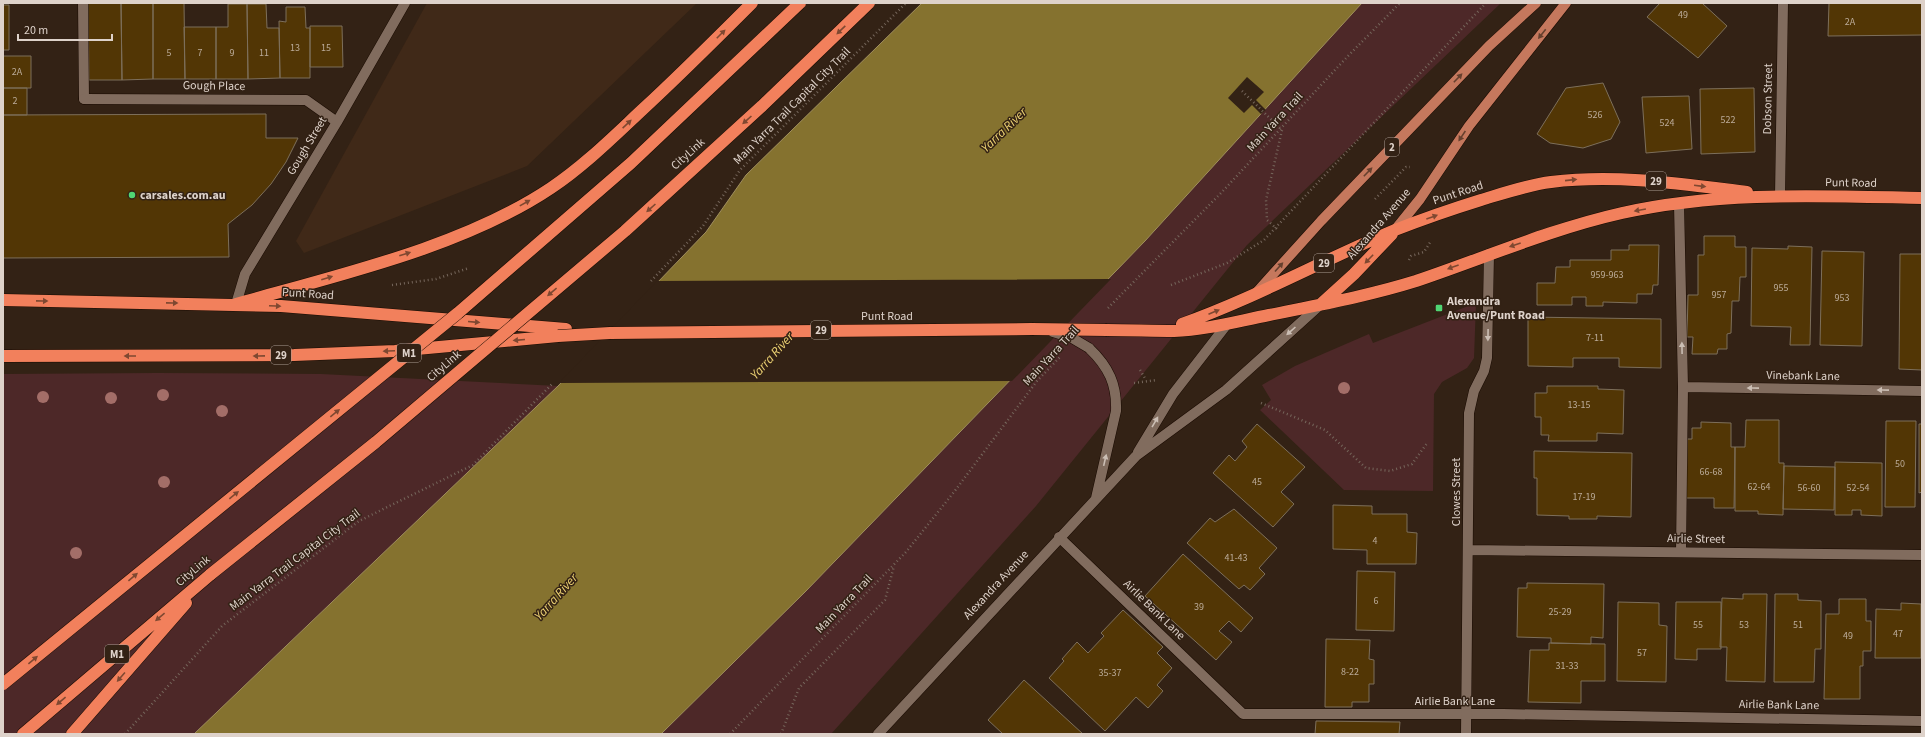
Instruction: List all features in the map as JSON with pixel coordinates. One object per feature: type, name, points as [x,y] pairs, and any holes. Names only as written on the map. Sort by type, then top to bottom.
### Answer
[{"type":"highway","points":[[236,304],[368,266],[467,232],[525,204],[551,188],[581,166],[615,136],[693,63],[752,3]]},
{"type":"highway","name":"M1","points":[[3,684],[464,308],[631,163],[800,3]]},
{"type":"highway","name":"CityLink","points":[[23,734],[211,574],[376,442],[625,231],[762,106],[869,3]]},
{"type":"highway","name":"Punt Road","points":[[1164,330],[1195,320],[1253,296],[1395,230],[1452,209],[1511,191],[1549,182],[1604,178],[1642,180],[1780,196]]},
{"type":"highway","name":"Punt Road","points":[[3,300],[281,306],[562,333],[1032,329],[1175,331],[1228,323],[1320,305],[1397,286],[1549,233],[1622,213],[1679,204],[1780,196],[1922,198]]},
{"type":"highway","name":"Alexandra Avenue","points":[[1320,305],[1354,274],[1395,230]]},
{"type":"highway","name":"Alexandra Avenue","points":[[1228,323],[1253,296]]},
{"type":"highway","name":"Punt Road","points":[[3,356],[308,355],[395,350],[562,333]]},
{"type":"highway","points":[[72,734],[211,574]]},
{"type":"main road","name":"Alexandra Avenue","points":[[1253,296],[1321,221],[1489,46],[1536,3]]},
{"type":"main road","name":"Alexandra Avenue","points":[[1395,230],[1420,199],[1469,126],[1566,3]]},
{"type":"street","name":"Gough Place","points":[[82,3],[84,99],[306,100],[337,122]]},
{"type":"street","name":"Gough Street","points":[[236,304],[245,274],[337,122],[405,3]]},
{"type":"street","name":"Dobson Street","points":[[1780,196],[1783,3]]},
{"type":"street","points":[[1679,204],[1683,387],[1681,552]]},
{"type":"street","name":"Clowes Street","points":[[1466,734],[1469,550],[1469,413],[1474,391],[1482,374],[1487,358],[1489,254]]},
{"type":"street","name":"Alexandra Avenue","points":[[878,734],[1059,537],[1136,456],[1226,390],[1320,305]]},
{"type":"street","name":"Alexandra Avenue","points":[[1136,456],[1173,394],[1228,323]]},
{"type":"street","points":[[1032,329],[1058,333],[1072,338],[1089,348],[1108,371],[1114,384],[1116,411],[1096,498]]},
{"type":"street","name":"Vinebank Lane","points":[[1683,387],[1922,391]]},
{"type":"street","name":"Airlie Bank Lane","points":[[1059,537],[1243,714],[1467,714],[1922,721]]},
{"type":"street","name":"Airlie Street","points":[[1469,550],[1922,555]]},
{"type":"path","name":"Main Yarra Trail Capital City Trail","points":[[651,281],[703,226],[740,170],[906,3]]},
{"type":"path","name":"Main Yarra Trail","points":[[1103,313],[1282,130],[1348,56],[1400,3]]},
{"type":"path","points":[[1171,285],[1227,263],[1264,240],[1276,229],[1486,3]]},
{"type":"path","points":[[1242,91],[1282,130],[1266,203],[1267,220],[1276,229]]},
{"type":"path","points":[[1408,264],[1411,256],[1424,252],[1433,239]]},
{"type":"path","points":[[368,266],[378,287],[436,279],[469,268]]},
{"type":"path","name":"Main Yarra Trail","points":[[730,734],[894,565],[954,492],[1038,381],[1065,353]]},
{"type":"path","points":[[1140,370],[1146,380]]},
{"type":"path","points":[[1131,384],[1146,380],[1163,380]]},
{"type":"path","name":"Main Yarra Trail Capital City Trail","points":[[125,734],[222,626],[359,521],[473,465],[553,383]]},
{"type":"path","points":[[1261,403],[1325,430],[1366,468],[1390,471],[1412,464],[1428,442]]},
{"type":"path","points":[[781,734],[799,688],[885,600],[894,565]]},
{"type":"shaded area","points":[[427,3],[697,3],[527,166],[304,253],[296,241]]},
{"type":"shaded area","points":[[1362,3],[1501,3],[1247,245],[1036,506],[831,734],[661,734],[805,592],[1145,241]]},
{"type":"shaded area","points":[[1476,303],[1474,358],[1467,368],[1442,382],[1434,394],[1433,491],[1344,490],[1260,410],[1271,400],[1262,385],[1295,366],[1369,334],[1373,343]]},
{"type":"shaded area","points":[[3,374],[321,374],[558,386],[194,734],[3,734]]},
{"type":"water","name":"Yarra River","points":[[922,3],[1362,3],[1145,241],[805,592],[661,734],[194,734],[558,386],[706,232],[746,175]]},
{"type":"pier","points":[[1247,77],[1264,92],[1256,100],[1266,110],[1261,114],[1252,105],[1244,113],[1228,98]]},
{"type":"pier","points":[[1111,279],[1012,381],[559,383],[657,281]]},
{"type":"building","points":[[88,3],[121,3],[122,80],[89,80]]},
{"type":"building","points":[[121,3],[153,3],[153,79],[122,80]]},
{"type":"building","points":[[153,3],[184,3],[185,79],[153,79]]},
{"type":"building","points":[[1660,3],[1702,3],[1727,26],[1698,58],[1647,17]]},
{"type":"building","points":[[1829,3],[1922,3],[1922,35],[1828,36]]},
{"type":"building","points":[[228,4],[247,4],[248,79],[216,79],[216,27],[228,27]]},
{"type":"building","points":[[247,4],[266,4],[267,28],[279,28],[280,78],[248,79]]},
{"type":"building","points":[[3,5],[9,5],[9,50],[3,50]]},
{"type":"building","points":[[286,7],[305,7],[306,28],[310,28],[310,78],[280,78],[279,21],[286,22]]},
{"type":"building","points":[[310,26],[342,26],[343,67],[310,67]]},
{"type":"building","points":[[184,27],[216,27],[216,79],[185,79]]},
{"type":"building","points":[[3,56],[31,56],[31,88],[3,88]]},
{"type":"building","points":[[1603,83],[1620,122],[1611,139],[1583,148],[1550,143],[1537,134],[1566,88]]},
{"type":"building","points":[[3,88],[27,88],[27,115],[3,115]]},
{"type":"building","points":[[1754,88],[1755,152],[1701,154],[1700,89]]},
{"type":"building","points":[[1689,96],[1692,149],[1646,153],[1642,97]]},
{"type":"building","name":"carsales.com.au","points":[[266,114],[266,138],[298,138],[286,162],[271,184],[252,205],[228,224],[229,257],[3,258],[3,115]]},
{"type":"building","points":[[1704,236],[1735,236],[1735,247],[1746,247],[1746,277],[1740,277],[1739,301],[1732,301],[1731,333],[1727,334],[1727,349],[1718,349],[1717,354],[1692,354],[1693,337],[1687,337],[1688,295],[1698,295],[1698,255],[1704,255]]},
{"type":"building","points":[[1629,245],[1659,245],[1658,285],[1653,285],[1652,294],[1637,294],[1637,303],[1603,302],[1603,306],[1586,306],[1586,297],[1572,297],[1572,305],[1537,305],[1537,283],[1555,283],[1556,267],[1570,267],[1570,260],[1611,260],[1611,250],[1629,250]]},
{"type":"building","points":[[1788,246],[1812,247],[1810,345],[1790,345],[1791,327],[1751,326],[1752,248],[1788,249]]},
{"type":"building","points":[[1822,251],[1864,252],[1862,346],[1820,345]]},
{"type":"building","points":[[1900,254],[1922,254],[1922,370],[1899,369]]},
{"type":"building","points":[[1528,317],[1661,319],[1661,368],[1619,367],[1619,358],[1573,358],[1573,367],[1528,366]]},
{"type":"building","points":[[1547,386],[1598,386],[1598,389],[1624,390],[1623,434],[1597,433],[1597,441],[1548,441],[1549,435],[1541,435],[1541,417],[1535,417],[1535,393],[1547,393]]},
{"type":"building","points":[[1746,420],[1779,420],[1779,463],[1784,463],[1783,515],[1758,514],[1758,511],[1735,511],[1735,447],[1745,447]]},
{"type":"building","points":[[1886,421],[1916,421],[1915,507],[1885,507]]},
{"type":"building","points":[[1701,422],[1731,423],[1731,447],[1735,447],[1734,508],[1714,508],[1714,498],[1686,498],[1687,439],[1692,439],[1692,428],[1701,428]]},
{"type":"building","points":[[1257,424],[1305,467],[1281,492],[1294,504],[1273,527],[1213,473],[1229,455],[1235,461],[1247,447],[1242,441]]},
{"type":"building","points":[[1919,424],[1922,424],[1922,492],[1919,493]]},
{"type":"building","points":[[1534,451],[1632,453],[1631,517],[1597,516],[1597,519],[1569,519],[1569,516],[1537,515],[1537,478],[1534,478]]},
{"type":"building","points":[[1835,462],[1882,463],[1882,516],[1861,515],[1861,510],[1852,510],[1852,515],[1835,515]]},
{"type":"building","points":[[1784,466],[1835,467],[1834,510],[1783,509]]},
{"type":"building","points":[[1333,505],[1372,506],[1372,514],[1407,514],[1407,532],[1417,533],[1416,564],[1367,564],[1367,550],[1333,549]]},
{"type":"building","points":[[1234,509],[1277,548],[1259,568],[1265,574],[1250,590],[1244,585],[1239,589],[1187,543],[1210,518],[1215,522]]},
{"type":"building","points":[[1183,554],[1253,618],[1241,632],[1229,621],[1219,631],[1232,642],[1216,660],[1145,596]]},
{"type":"building","points":[[1357,571],[1395,572],[1394,631],[1356,630]]},
{"type":"building","points":[[1527,583],[1604,584],[1603,638],[1591,637],[1591,644],[1551,643],[1551,638],[1517,637],[1518,588],[1527,588]]},
{"type":"building","points":[[1743,594],[1767,594],[1765,682],[1726,681],[1727,647],[1720,647],[1722,598],[1743,599]]},
{"type":"building","points":[[1775,594],[1798,594],[1798,600],[1821,601],[1821,649],[1815,649],[1814,682],[1774,682]]},
{"type":"building","points":[[1839,599],[1866,599],[1866,621],[1871,621],[1871,651],[1863,651],[1863,666],[1860,666],[1860,699],[1824,699],[1826,614],[1839,614]]},
{"type":"building","points":[[1618,602],[1659,603],[1659,625],[1667,626],[1666,682],[1617,681]]},
{"type":"building","points":[[1676,602],[1721,602],[1721,649],[1697,649],[1697,660],[1675,659]]},
{"type":"building","points":[[1901,603],[1921,604],[1921,658],[1875,658],[1876,609],[1901,610]]},
{"type":"building","points":[[1123,610],[1163,647],[1157,653],[1172,668],[1157,685],[1163,691],[1148,708],[1136,697],[1105,731],[1049,678],[1064,661],[1062,659],[1077,642],[1088,653],[1104,636],[1101,633]]},
{"type":"building","points":[[1326,639],[1370,640],[1369,659],[1374,660],[1374,684],[1369,684],[1369,702],[1352,702],[1352,707],[1325,707]]},
{"type":"building","points":[[1549,643],[1605,644],[1605,681],[1581,681],[1581,703],[1528,702],[1530,650],[1549,650]]},
{"type":"building","points":[[1024,680],[1083,734],[1003,734],[988,720]]},
{"type":"building","points":[[1316,721],[1400,722],[1399,734],[1315,734]]},
{"type":"place","name":"carsales.com.au","points":[[132,195]]},
{"type":"place","name":"Alexandra Avenue/Punt Road","points":[[1439,308]]}]
